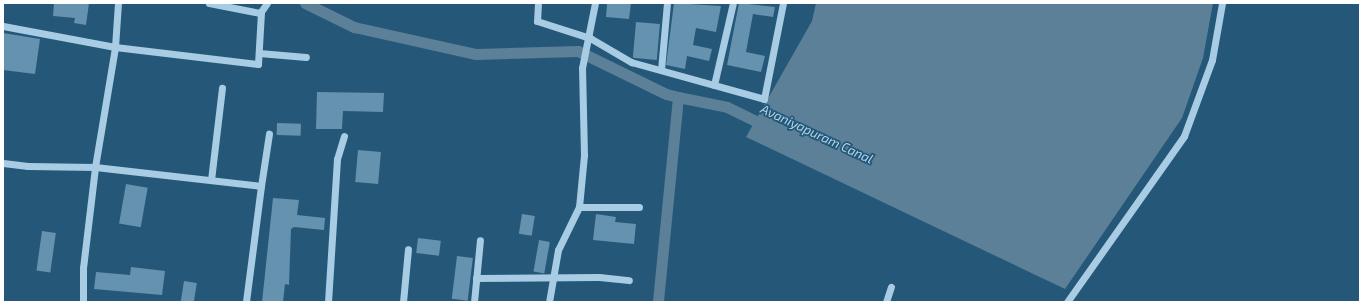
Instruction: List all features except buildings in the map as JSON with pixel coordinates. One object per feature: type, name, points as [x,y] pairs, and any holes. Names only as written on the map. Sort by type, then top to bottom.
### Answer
[{"type":"street","points":[[83,302],[83,268],[95,167],[115,47],[118,3]]},
{"type":"street","points":[[210,3],[261,12]]},
{"type":"street","points":[[3,26],[115,47],[258,64],[261,12],[267,3]]},
{"type":"street","points":[[538,3],[537,21],[590,38],[631,62],[764,99],[783,3]]},
{"type":"street","points":[[549,302],[558,250],[579,207],[584,155],[582,68],[590,38],[595,3]]},
{"type":"street","points":[[661,70],[667,3]]},
{"type":"street","points":[[714,85],[733,3]]},
{"type":"street","points":[[1068,302],[1184,136],[1212,60],[1222,3]]},
{"type":"street","points":[[259,53],[306,58]]},
{"type":"street","points":[[211,180],[222,88]]},
{"type":"street","points":[[246,302],[269,134]]},
{"type":"street","points":[[328,302],[337,158],[344,136]]},
{"type":"street","points":[[3,163],[28,166],[95,167],[262,186]]},
{"type":"street","points":[[579,207],[639,208]]},
{"type":"street","points":[[474,302],[480,240]]},
{"type":"street","points":[[403,302],[408,249]]},
{"type":"street","points":[[476,278],[599,277],[629,280]]},
{"type":"street","points":[[886,302],[891,287]]},
{"type":"water","points":[[816,3],[1213,3],[1203,58],[1182,118],[1065,289],[746,137],[812,21]]},
{"type":"waterway","name":"Avaniyapuram Canal","points":[[305,3],[354,27],[476,54],[578,51],[666,94],[678,97],[658,302]]},
{"type":"waterway","name":"Avaniyapuram Canal","points":[[678,97],[727,107],[768,127]]}]
